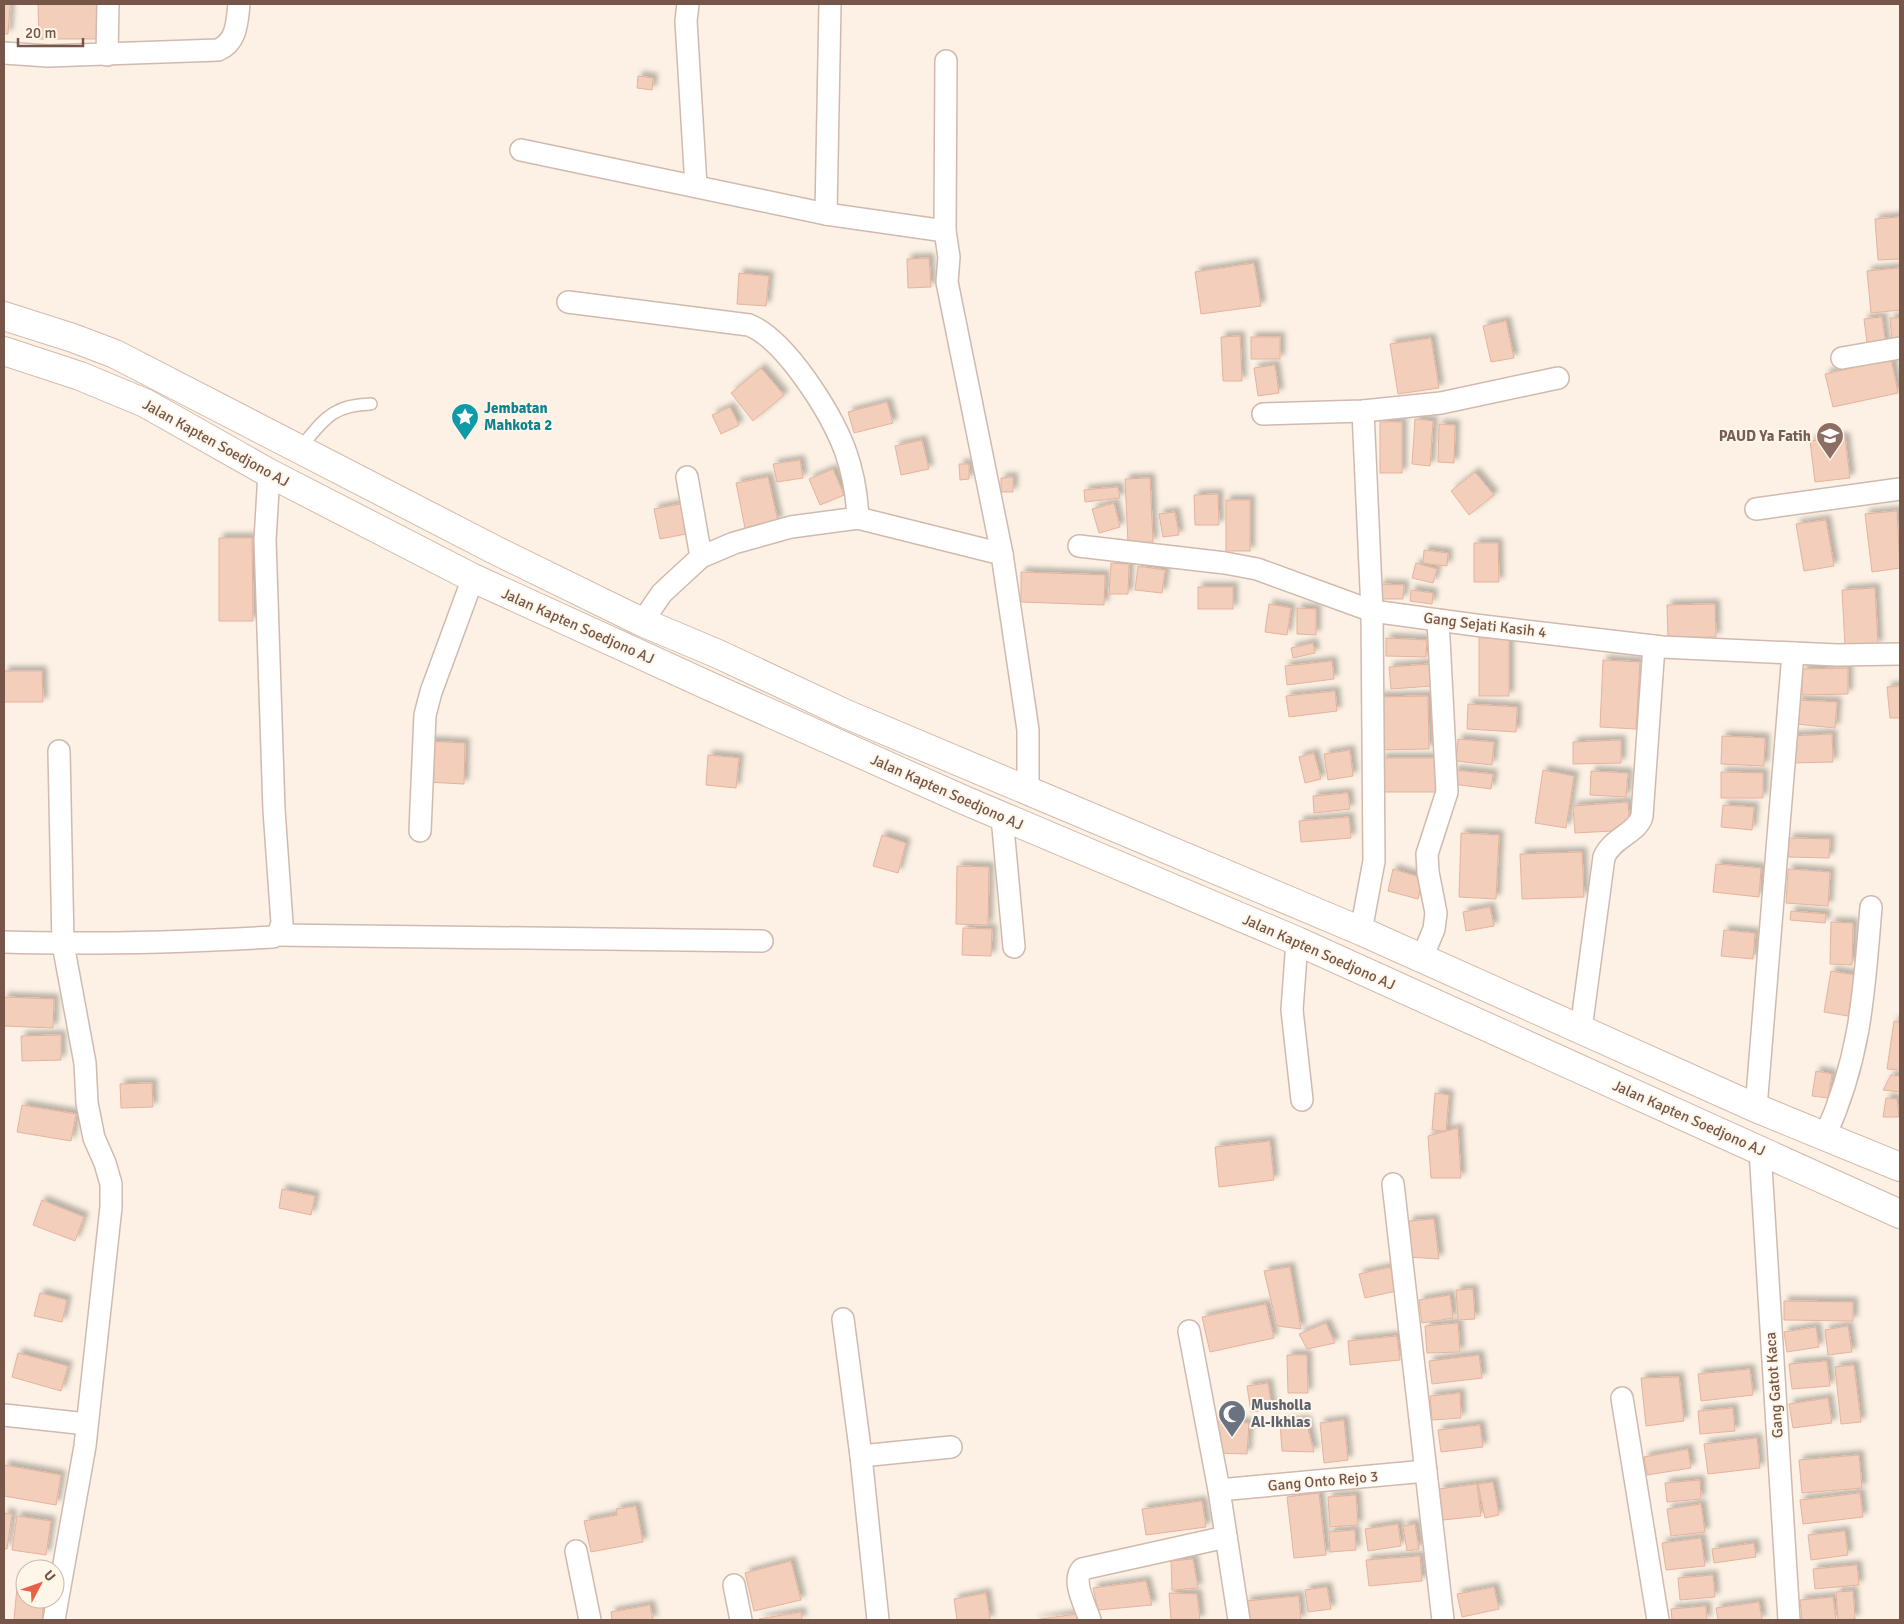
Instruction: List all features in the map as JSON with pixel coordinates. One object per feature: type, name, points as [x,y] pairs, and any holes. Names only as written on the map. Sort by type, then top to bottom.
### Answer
[{"type":"main road","name":"Jalan Kapten Soedjono AJ","points":[[4,316],[73,338],[115,354],[496,550],[642,622],[718,654],[846,714],[976,767],[1361,931],[1756,1108],[1900,1167]]},
{"type":"main road","name":"Jalan Kapten Soedjono AJ","points":[[4,351],[80,376],[144,403],[269,473],[473,578],[1002,817],[1297,941],[1900,1214]]},
{"type":"main road","points":[[964,800],[976,767]]},
{"type":"street","points":[[107,55],[108,4]]},
{"type":"street","points":[[4,53],[48,56],[218,50],[230,42],[234,35],[239,4]]},
{"type":"street","points":[[688,4],[686,21],[696,186]]},
{"type":"street","points":[[826,214],[830,4]]},
{"type":"street","points":[[946,61],[945,231],[949,257],[947,282],[1002,554],[1028,730],[1028,789]]},
{"type":"street","points":[[521,150],[826,214],[945,231]]},
{"type":"street","points":[[568,302],[749,325],[770,337],[804,379],[834,426],[845,450],[849,465],[857,499],[858,518]]},
{"type":"street","points":[[1842,358],[1900,348]]},
{"type":"street","points":[[1263,414],[1363,411],[1441,403],[1558,378]]},
{"type":"street","points":[[1361,931],[1374,861],[1372,611],[1363,411]]},
{"type":"street","points":[[269,473],[266,549],[274,810],[282,923],[282,928],[277,935]]},
{"type":"street","points":[[687,477],[701,556]]},
{"type":"street","points":[[1756,509],[1900,489]]},
{"type":"street","points":[[642,622],[662,593],[701,556],[734,543],[791,527],[858,518],[1002,554]]},
{"type":"street","name":"Gang Sejati Kasih 4","points":[[1079,546],[1225,563],[1257,569],[1372,611],[1438,620],[1654,646],[1793,653],[1900,654]]},
{"type":"street","points":[[420,830],[427,707],[473,578]]},
{"type":"street","points":[[1422,958],[1434,929],[1436,914],[1428,872],[1427,854],[1447,792],[1438,620]]},
{"type":"street","points":[[1581,1029],[1604,857],[1610,845],[1634,828],[1642,816],[1654,646]]},
{"type":"street","points":[[1756,1108],[1793,653]]},
{"type":"street","points":[[54,1620],[87,1424],[111,1184],[105,1163],[94,1138],[87,1103],[85,1063],[62,944],[60,751]]},
{"type":"street","points":[[1002,817],[1014,947]]},
{"type":"street","points":[[1825,1136],[1848,1078],[1859,1033],[1863,1013],[1871,907]]},
{"type":"street","points":[[4,942],[62,944],[172,942],[277,935],[762,941]]},
{"type":"street","points":[[1297,941],[1292,1010],[1302,1100]]},
{"type":"street","name":"Gang Gatot Kaca","points":[[1760,1150],[1789,1620]]},
{"type":"street","points":[[1393,1184],[1443,1620]]},
{"type":"street","points":[[843,1319],[861,1456],[878,1620]]},
{"type":"street","points":[[1189,1331],[1219,1490],[1239,1620]]},
{"type":"street","points":[[1622,1398],[1658,1620]]},
{"type":"street","points":[[4,1415],[87,1424]]},
{"type":"street","points":[[861,1456],[951,1447]]},
{"type":"street","name":"Gang Onto Rejo 3","points":[[1219,1490],[1426,1471]]},
{"type":"street","points":[[1090,1620],[1078,1586],[1078,1576],[1082,1569],[1226,1537]]},
{"type":"street","points":[[576,1551],[590,1620]]},
{"type":"street","points":[[734,1585],[741,1620]]},
{"type":"lane","points":[[300,448],[327,416],[348,404],[371,404]]},
{"type":"building","points":[[4,4],[10,4],[8,34],[4,34]]},
{"type":"building","points":[[38,4],[97,4],[97,39],[39,39]]},
{"type":"building","points":[[638,76],[653,78],[652,90],[637,88]]},
{"type":"building","points":[[1900,217],[1900,259],[1878,260],[1875,219]]},
{"type":"building","points":[[929,258],[931,287],[908,288],[907,259]]},
{"type":"building","points":[[1254,263],[1261,306],[1201,314],[1195,272]]},
{"type":"building","points":[[1900,268],[1900,310],[1871,313],[1867,271]]},
{"type":"building","points":[[739,273],[769,276],[766,306],[737,304]]},
{"type":"building","points":[[1882,317],[1886,347],[1868,350],[1864,319]]},
{"type":"building","points":[[1890,318],[1900,318],[1900,341],[1892,341]]},
{"type":"building","points":[[1506,321],[1514,358],[1491,362],[1483,326]]},
{"type":"building","points":[[1240,336],[1242,381],[1223,381],[1221,337]]},
{"type":"building","points":[[1251,337],[1280,337],[1280,359],[1251,359]]},
{"type":"building","points":[[1431,338],[1439,388],[1398,394],[1390,344]]},
{"type":"building","points":[[1891,359],[1898,393],[1833,407],[1825,374]]},
{"type":"building","points":[[1275,365],[1279,393],[1258,396],[1254,368]]},
{"type":"building","points":[[761,368],[784,395],[753,421],[731,393]]},
{"type":"building","points":[[887,402],[893,423],[854,433],[848,412]]},
{"type":"building","points":[[730,407],[739,425],[721,434],[712,415]]},
{"type":"building","points":[[1415,419],[1433,421],[1430,466],[1412,464]]},
{"type":"building","points":[[1380,422],[1402,422],[1402,473],[1380,473]]},
{"type":"building","points":[[1439,424],[1455,425],[1454,463],[1438,462]]},
{"type":"building","name":"PAUD Ya Fatih","points":[[1845,437],[1850,478],[1815,482],[1810,441]]},
{"type":"building","points":[[922,440],[929,469],[901,475],[895,446]]},
{"type":"building","points":[[800,460],[803,478],[777,482],[773,464]]},
{"type":"building","points":[[959,464],[969,464],[969,479],[960,480]]},
{"type":"building","points":[[833,469],[844,495],[820,505],[809,479]]},
{"type":"building","points":[[1475,472],[1494,495],[1469,515],[1451,491]]},
{"type":"building","points":[[768,477],[778,521],[745,528],[736,483]]},
{"type":"building","points":[[1013,477],[1013,492],[1001,492],[1001,478]]},
{"type":"building","points":[[1150,478],[1153,542],[1128,543],[1125,479]]},
{"type":"building","points":[[1118,487],[1120,498],[1085,502],[1084,490]]},
{"type":"building","points":[[1218,494],[1219,525],[1195,525],[1194,495]]},
{"type":"building","points":[[1226,500],[1250,500],[1250,551],[1226,551]]},
{"type":"building","points":[[685,503],[691,533],[660,539],[654,509]]},
{"type":"building","points":[[1114,503],[1120,527],[1099,533],[1092,509]]},
{"type":"building","points":[[1897,511],[1900,568],[1872,572],[1865,514]]},
{"type":"building","points":[[1175,512],[1179,535],[1163,537],[1159,514]]},
{"type":"building","points":[[1826,520],[1834,566],[1804,571],[1796,524]]},
{"type":"building","points":[[219,538],[252,538],[253,621],[219,621]]},
{"type":"building","points":[[1474,543],[1498,543],[1499,582],[1474,582]]},
{"type":"building","points":[[1424,550],[1448,553],[1447,566],[1423,563]]},
{"type":"building","points":[[1111,563],[1129,564],[1128,594],[1109,594]]},
{"type":"building","points":[[1416,563],[1437,569],[1433,583],[1412,578]]},
{"type":"building","points":[[1138,566],[1165,570],[1162,593],[1135,590]]},
{"type":"building","points":[[1021,572],[1105,575],[1104,605],[1021,602]]},
{"type":"building","points":[[1380,584],[1404,585],[1403,599],[1379,599]]},
{"type":"building","points":[[1198,587],[1233,587],[1233,609],[1198,609]]},
{"type":"building","points":[[1875,588],[1878,645],[1845,646],[1842,590]]},
{"type":"building","points":[[1411,590],[1433,593],[1432,604],[1410,601]]},
{"type":"building","points":[[1269,604],[1291,608],[1287,635],[1265,632]]},
{"type":"building","points":[[1715,604],[1716,637],[1668,638],[1667,605]]},
{"type":"building","points":[[1297,608],[1316,609],[1316,635],[1297,634]]},
{"type":"building","points":[[1386,638],[1427,640],[1426,657],[1386,656]]},
{"type":"building","points":[[1479,638],[1509,638],[1509,696],[1479,696]]},
{"type":"building","points":[[1313,643],[1315,653],[1293,658],[1291,648]]},
{"type":"building","points":[[1603,660],[1640,662],[1636,729],[1600,727]]},
{"type":"building","points":[[1332,661],[1334,679],[1287,685],[1285,666]]},
{"type":"building","points":[[1430,664],[1432,686],[1391,689],[1389,667]]},
{"type":"building","points":[[1848,668],[1848,694],[1802,695],[1802,669]]},
{"type":"building","points":[[4,671],[42,671],[43,702],[4,702]]},
{"type":"building","points":[[1900,686],[1900,718],[1890,718],[1887,687]]},
{"type":"building","points":[[1335,691],[1337,711],[1289,717],[1286,696]]},
{"type":"building","points":[[1428,696],[1429,749],[1378,750],[1377,697]]},
{"type":"building","points":[[1797,700],[1837,702],[1835,728],[1796,724]]},
{"type":"building","points":[[1468,704],[1517,707],[1516,732],[1467,729]]},
{"type":"building","points":[[1832,734],[1833,762],[1791,763],[1790,736]]},
{"type":"building","points":[[1722,736],[1765,738],[1764,766],[1721,764]]},
{"type":"building","points":[[1458,739],[1494,742],[1492,765],[1456,761]]},
{"type":"building","points":[[1621,740],[1621,763],[1573,764],[1573,742]]},
{"type":"building","points":[[427,741],[465,743],[464,784],[426,782]]},
{"type":"building","points":[[1350,750],[1353,776],[1328,780],[1324,754]]},
{"type":"building","points":[[1314,753],[1321,779],[1305,783],[1299,757]]},
{"type":"building","points":[[708,755],[739,758],[736,788],[706,785]]},
{"type":"building","points":[[1381,758],[1440,758],[1441,792],[1381,792]]},
{"type":"building","points":[[1454,770],[1493,774],[1491,789],[1453,784]]},
{"type":"building","points":[[1543,770],[1574,776],[1566,828],[1535,823]]},
{"type":"building","points":[[1591,771],[1628,773],[1626,797],[1590,795]]},
{"type":"building","points":[[1721,772],[1763,773],[1763,798],[1721,798]]},
{"type":"building","points":[[1348,793],[1350,809],[1314,813],[1313,796]]},
{"type":"building","points":[[1628,802],[1630,830],[1575,833],[1573,806]]},
{"type":"building","points":[[1723,805],[1754,807],[1752,830],[1721,827]]},
{"type":"building","points":[[1349,817],[1351,838],[1301,842],[1299,821]]},
{"type":"building","points":[[1461,833],[1499,835],[1496,899],[1459,897]]},
{"type":"building","points":[[882,835],[906,843],[898,873],[873,866]]},
{"type":"building","points":[[1789,838],[1830,839],[1829,858],[1788,857]]},
{"type":"building","points":[[1582,852],[1584,897],[1522,899],[1520,854]]},
{"type":"building","points":[[1716,864],[1761,868],[1759,897],[1713,892]]},
{"type":"building","points":[[957,866],[989,867],[988,925],[956,924]]},
{"type":"building","points":[[1393,869],[1423,878],[1418,899],[1388,891]]},
{"type":"building","points":[[1788,869],[1830,872],[1828,906],[1786,903]]},
{"type":"building","points":[[1490,907],[1494,926],[1466,931],[1463,912]]},
{"type":"building","points":[[1791,911],[1826,914],[1825,923],[1790,920]]},
{"type":"building","points":[[1831,922],[1853,923],[1852,965],[1830,964]]},
{"type":"building","points":[[963,928],[992,929],[991,956],[962,955]]},
{"type":"building","points":[[1724,930],[1755,933],[1753,959],[1721,956]]},
{"type":"building","points":[[1831,971],[1855,975],[1848,1016],[1824,1012]]},
{"type":"building","points":[[4,997],[54,999],[53,1028],[4,1026]]},
{"type":"building","points":[[1894,1021],[1900,1023],[1900,1070],[1887,1069]]},
{"type":"building","points":[[61,1035],[61,1060],[22,1061],[21,1036]]},
{"type":"building","points":[[1816,1071],[1832,1074],[1828,1098],[1812,1096]]},
{"type":"building","points":[[1891,1075],[1900,1076],[1900,1092],[1883,1090]]},
{"type":"building","points":[[152,1083],[153,1107],[121,1108],[120,1084]]},
{"type":"building","points":[[1435,1093],[1449,1095],[1446,1131],[1432,1130]]},
{"type":"building","points":[[1886,1098],[1897,1099],[1899,1117],[1883,1117]]},
{"type":"building","points":[[22,1105],[76,1114],[71,1141],[17,1132]]},
{"type":"building","points":[[1458,1128],[1461,1178],[1431,1178],[1428,1136]]},
{"type":"building","points":[[1270,1141],[1274,1180],[1219,1187],[1215,1147]]},
{"type":"building","points":[[282,1189],[315,1196],[311,1215],[279,1208]]},
{"type":"building","points":[[42,1200],[84,1217],[75,1241],[33,1225]]},
{"type":"building","points":[[1434,1219],[1439,1259],[1409,1257],[1409,1221]]},
{"type":"building","points":[[1290,1267],[1301,1329],[1277,1326],[1264,1271]]},
{"type":"building","points":[[1391,1267],[1396,1291],[1365,1298],[1359,1274]]},
{"type":"building","points":[[1473,1289],[1475,1319],[1458,1320],[1456,1290]]},
{"type":"building","points":[[40,1293],[67,1300],[62,1322],[34,1316]]},
{"type":"building","points":[[1450,1295],[1453,1318],[1422,1323],[1419,1300]]},
{"type":"building","points":[[1784,1301],[1853,1302],[1853,1321],[1784,1320]]},
{"type":"building","points":[[1266,1304],[1274,1338],[1210,1352],[1202,1317]]},
{"type":"building","points":[[1326,1323],[1335,1343],[1307,1349],[1299,1334]]},
{"type":"building","points":[[1458,1323],[1460,1352],[1427,1353],[1425,1326]]},
{"type":"building","points":[[1848,1326],[1852,1352],[1828,1355],[1825,1330]]},
{"type":"building","points":[[1816,1327],[1819,1347],[1787,1352],[1784,1332]]},
{"type":"building","points":[[1397,1336],[1400,1360],[1350,1365],[1348,1341]]},
{"type":"building","points":[[18,1353],[68,1366],[61,1391],[12,1377]]},
{"type":"building","points":[[1287,1355],[1307,1355],[1308,1393],[1288,1393]]},
{"type":"building","points":[[1479,1355],[1482,1378],[1432,1384],[1429,1361]]},
{"type":"building","points":[[1827,1361],[1830,1386],[1792,1389],[1789,1364]]},
{"type":"building","points":[[1854,1365],[1861,1422],[1841,1424],[1835,1367]]},
{"type":"building","points":[[1750,1369],[1753,1395],[1701,1401],[1698,1374]]},
{"type":"building","points":[[1679,1377],[1684,1421],[1646,1426],[1641,1378]]},
{"type":"building","points":[[1268,1383],[1272,1409],[1251,1412],[1247,1386]]},
{"type":"building","points":[[1460,1393],[1461,1418],[1432,1420],[1430,1396]]},
{"type":"building","points":[[1828,1398],[1832,1423],[1793,1428],[1789,1404]]},
{"type":"building","points":[[1733,1408],[1735,1431],[1700,1434],[1698,1411]]},
{"type":"building","points":[[1306,1420],[1314,1452],[1282,1451],[1280,1423]]},
{"type":"building","points":[[1344,1420],[1348,1460],[1324,1463],[1320,1423]]},
{"type":"building","name":"Musholla Al-Ikhlas","points":[[1216,1421],[1249,1423],[1247,1454],[1214,1453]]},
{"type":"building","points":[[1480,1425],[1483,1447],[1441,1452],[1438,1430]]},
{"type":"building","points":[[1757,1438],[1760,1468],[1708,1474],[1704,1444]]},
{"type":"building","points":[[1688,1449],[1691,1468],[1647,1475],[1644,1457]]},
{"type":"building","points":[[1859,1455],[1862,1488],[1802,1493],[1799,1460]]},
{"type":"building","points":[[4,1465],[61,1475],[56,1505],[4,1496]]},
{"type":"building","points":[[1700,1480],[1701,1499],[1667,1502],[1665,1483]]},
{"type":"building","points":[[1493,1482],[1499,1515],[1485,1518],[1478,1484]]},
{"type":"building","points":[[1477,1484],[1481,1516],[1443,1520],[1439,1489]]},
{"type":"building","points":[[1319,1493],[1326,1555],[1294,1558],[1287,1497]]},
{"type":"building","points":[[1860,1493],[1863,1517],[1803,1524],[1800,1500]]},
{"type":"building","points":[[1356,1495],[1358,1525],[1330,1527],[1328,1497]]},
{"type":"building","points":[[1202,1501],[1206,1527],[1146,1535],[1142,1509]]},
{"type":"building","points":[[1701,1504],[1705,1532],[1671,1536],[1667,1509]]},
{"type":"building","points":[[636,1506],[643,1542],[591,1552],[584,1521],[617,1515],[616,1509]]},
{"type":"building","points":[[4,1513],[12,1514],[7,1549],[4,1549]]},
{"type":"building","points":[[17,1516],[51,1521],[46,1555],[12,1550]]},
{"type":"building","points":[[1398,1524],[1401,1546],[1368,1551],[1365,1529]]},
{"type":"building","points":[[1415,1524],[1419,1549],[1407,1551],[1403,1526]]},
{"type":"building","points":[[1355,1530],[1356,1550],[1330,1552],[1329,1532]]},
{"type":"building","points":[[1845,1531],[1848,1555],[1811,1560],[1808,1535]]},
{"type":"building","points":[[1701,1538],[1705,1566],[1666,1570],[1662,1543]]},
{"type":"building","points":[[1754,1543],[1756,1557],[1714,1563],[1712,1549]]},
{"type":"building","points":[[1420,1556],[1422,1581],[1369,1586],[1366,1560]]},
{"type":"building","points":[[1193,1559],[1198,1588],[1172,1590],[1171,1561]]},
{"type":"building","points":[[791,1561],[801,1600],[754,1611],[745,1573]]},
{"type":"building","points":[[1857,1565],[1859,1585],[1815,1589],[1813,1569]]},
{"type":"building","points":[[1713,1575],[1715,1597],[1680,1600],[1678,1578]]},
{"type":"building","points":[[1146,1581],[1152,1605],[1098,1610],[1093,1588]]},
{"type":"building","points":[[1327,1587],[1331,1609],[1308,1612],[1305,1590]]},
{"type":"building","points":[[1494,1587],[1499,1609],[1462,1617],[1457,1594]]},
{"type":"building","points":[[1853,1591],[1855,1619],[1838,1620],[1836,1592]]},
{"type":"building","points":[[986,1593],[990,1620],[957,1620],[954,1599]]},
{"type":"building","points":[[1169,1593],[1197,1594],[1200,1620],[1171,1620]]},
{"type":"building","points":[[1299,1596],[1301,1620],[1248,1620],[1246,1601]]},
{"type":"building","points":[[1833,1597],[1836,1620],[1802,1620],[1800,1600]]},
{"type":"building","points":[[1759,1602],[1762,1620],[1718,1620],[1716,1608]]},
{"type":"building","points":[[650,1605],[653,1620],[612,1620],[611,1612]]},
{"type":"building","points":[[1706,1606],[1707,1620],[1672,1620],[1671,1609]]},
{"type":"building","points":[[15,1609],[43,1609],[42,1620],[14,1620]]},
{"type":"building","points":[[801,1612],[802,1620],[759,1620],[759,1619]]},
{"type":"building","points":[[1077,1614],[1078,1620],[1034,1620]]},
{"type":"place","name":"Jembatan Mahkota 2","points":[[465,441]]},
{"type":"place","name":"PAUD Ya Fatih","points":[[1830,460]]},
{"type":"place","name":"Musholla Al-Ikhlas","points":[[1232,1438]]}]
